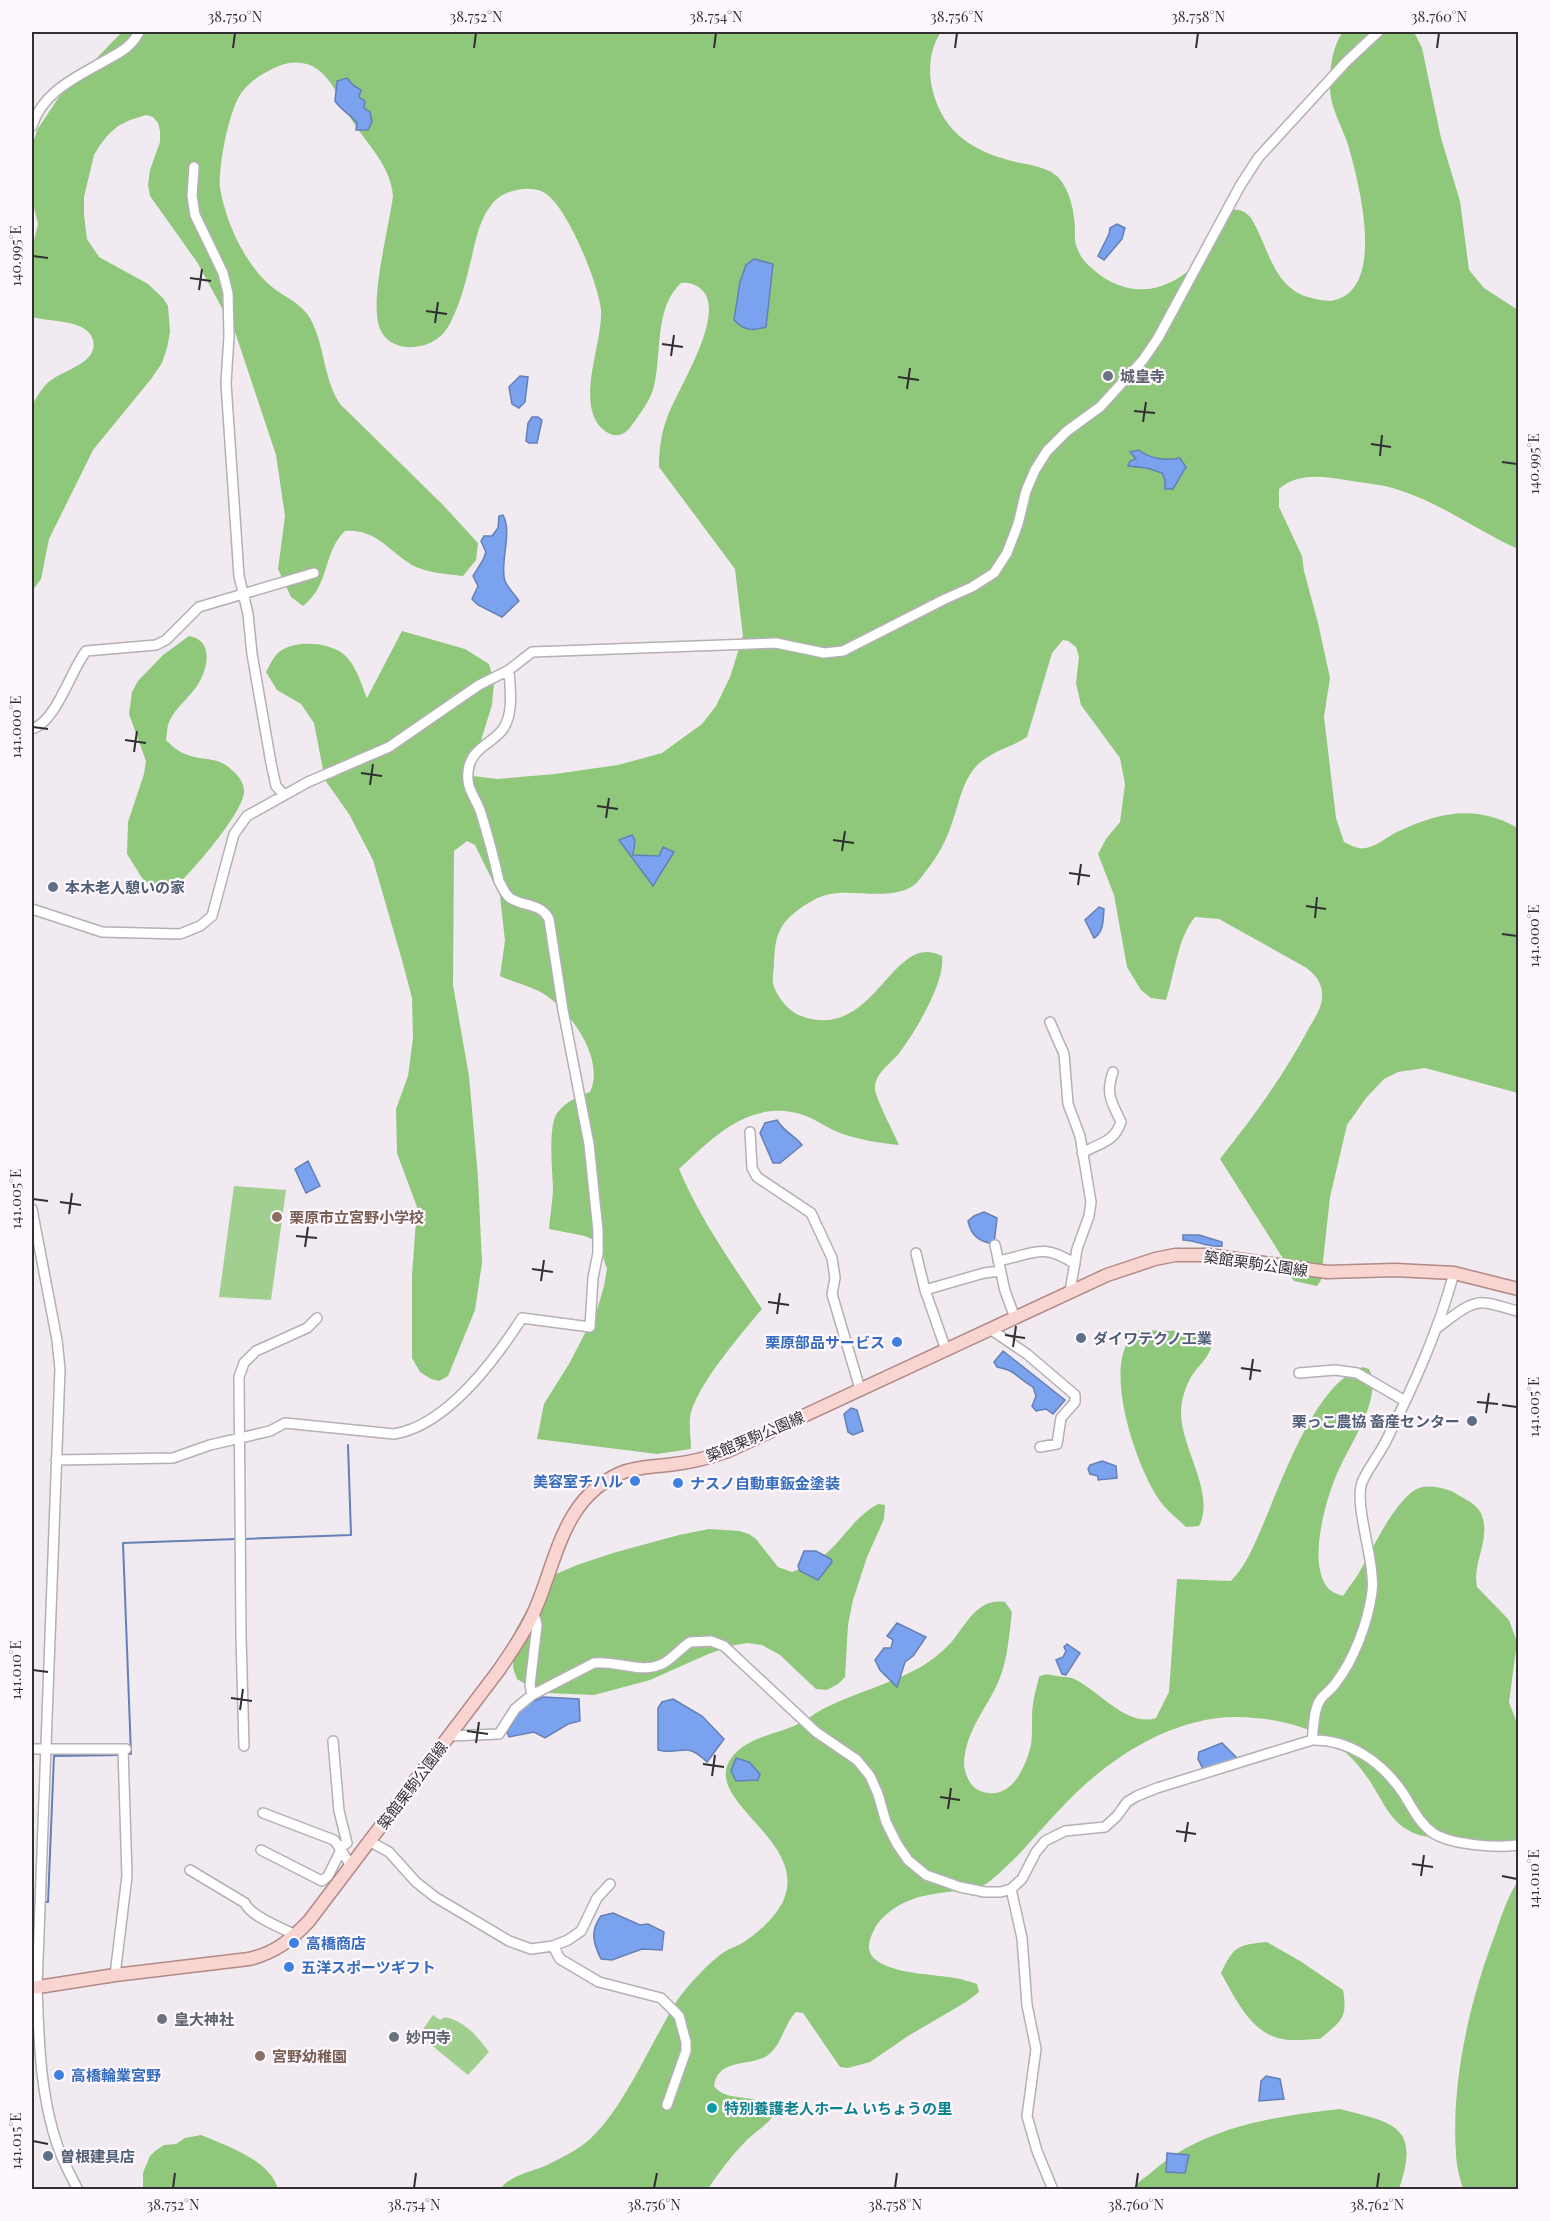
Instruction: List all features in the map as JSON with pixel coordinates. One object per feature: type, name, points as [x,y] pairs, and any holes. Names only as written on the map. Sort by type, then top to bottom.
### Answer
[{"type":"main road","name":"築館栗駒公園線","points":[[34,1988],[115,1975],[249,1959],[282,1947],[296,1935],[309,1921],[499,1670],[534,1613],[571,1515],[584,1498],[598,1486],[628,1471],[676,1464],[728,1451],[1070,1292],[1136,1264],[1175,1255],[1240,1258],[1327,1272],[1395,1270],[1454,1273],[1518,1288]]},
{"type":"street","points":[[32,126],[41,104],[54,92],[130,46],[139,32]]},
{"type":"street","points":[[32,909],[102,932],[180,934],[200,926],[212,916],[234,834],[247,816],[308,782],[388,747],[478,685],[509,670],[532,652],[776,643],[824,653],[843,651],[972,587],[994,573],[1007,553],[1018,524],[1026,491],[1047,451],[1067,431],[1100,407],[1143,360],[1158,338],[1234,196],[1258,158],[1346,62],[1378,32]]},
{"type":"street","points":[[194,167],[192,196],[195,215],[223,273],[228,293],[229,336],[226,383],[236,552],[276,786],[284,795]]},
{"type":"street","points":[[32,729],[40,727],[53,710],[86,651],[156,645],[166,640],[199,607],[314,573]]},
{"type":"street","points":[[56,1460],[173,1458],[238,1438],[270,1431],[285,1423],[394,1434],[409,1432],[432,1420],[461,1393],[505,1345],[522,1318],[590,1327],[593,1278],[598,1253],[598,1231],[589,1144],[563,1010],[549,919],[546,912],[536,906],[510,898],[504,891],[499,881],[481,812],[468,786],[472,758],[502,729],[508,718],[509,670]]},
{"type":"street","points":[[1050,1022],[1064,1054],[1068,1104],[1080,1136],[1091,1202],[1089,1216],[1077,1249],[1070,1292]]},
{"type":"street","points":[[1082,1154],[1114,1136],[1119,1129],[1121,1122],[1109,1099],[1113,1072]]},
{"type":"street","points":[[750,1132],[752,1168],[757,1177],[811,1213],[832,1258],[835,1278],[832,1294],[860,1389]]},
{"type":"street","points":[[32,1209],[57,1340],[60,1369],[40,1901],[34,1988],[39,2055],[46,2106],[58,2149],[78,2190]]},
{"type":"street","points":[[995,1245],[1005,1291],[1015,1318]]},
{"type":"street","points":[[999,1261],[1024,1256],[1037,1250],[1046,1250],[1061,1254],[1076,1264]]},
{"type":"street","points":[[916,1253],[946,1350]]},
{"type":"street","points":[[926,1290],[984,1273],[1000,1271]]},
{"type":"street","points":[[1312,1740],[1320,1701],[1336,1683],[1346,1666],[1370,1612],[1373,1588],[1372,1562],[1360,1501],[1361,1486],[1406,1401],[1437,1328],[1454,1273]]},
{"type":"street","points":[[1437,1328],[1476,1303],[1484,1302],[1518,1311]]},
{"type":"street","points":[[244,1746],[238,1438],[239,1377],[244,1363],[256,1351],[306,1328],[317,1318]]},
{"type":"street","points":[[990,1329],[1027,1354],[1075,1395],[1075,1402],[1069,1406],[1061,1418],[1057,1444],[1040,1447]]},
{"type":"street","points":[[1299,1373],[1335,1370],[1357,1373],[1406,1401]]},
{"type":"street","points":[[532,1695],[530,1685],[537,1625],[534,1613]]},
{"type":"street","points":[[449,1736],[499,1734],[515,1709],[532,1695],[594,1663],[651,1668],[675,1655],[690,1642],[711,1641],[724,1646],[816,1732],[857,1760],[870,1776],[886,1822],[908,1860],[926,1875],[960,1887],[985,1892],[1001,1892],[1011,1889],[1022,1879],[1036,1852],[1045,1841],[1065,1831],[1105,1827],[1127,1802],[1157,1788],[1312,1740],[1342,1743],[1377,1764],[1390,1776],[1420,1822],[1435,1834],[1458,1841],[1496,1847],[1518,1845]]},
{"type":"street","points":[[261,1850],[322,1881],[328,1876],[340,1850],[348,1843],[339,1811],[333,1741]]},
{"type":"street","points":[[32,1749],[124,1752],[127,1876],[115,1975]]},
{"type":"street","points":[[263,1813],[334,1840],[351,1865]]},
{"type":"street","points":[[369,1841],[389,1852],[416,1882],[435,1897],[509,1941],[531,1949],[553,1946],[568,1940],[581,1930],[597,1898],[610,1884]]},
{"type":"street","points":[[190,1870],[245,1903],[247,1908],[260,1916],[296,1935]]},
{"type":"street","points":[[1011,1889],[1022,1938],[1027,2005],[1036,2049],[1027,2116],[1033,2142],[1053,2190]]},
{"type":"street","points":[[553,1946],[560,1959],[580,1972],[599,1982],[662,1998],[679,2016],[686,2051],[667,2105]]},
{"type":"green space","points":[[122,32],[941,32],[932,52],[930,73],[932,88],[944,118],[964,139],[989,154],[1045,169],[1058,177],[1071,201],[1075,242],[1079,253],[1095,271],[1107,280],[1132,289],[1145,289],[1170,283],[1193,267],[1229,210],[1236,209],[1251,218],[1280,277],[1289,286],[1299,293],[1329,301],[1351,291],[1360,275],[1365,254],[1365,230],[1358,182],[1348,145],[1331,98],[1330,72],[1333,54],[1343,32],[1414,32],[1422,48],[1441,138],[1460,201],[1469,270],[1484,288],[1518,310],[1518,549],[1415,496],[1379,485],[1328,477],[1302,478],[1279,489],[1279,507],[1302,556],[1330,678],[1324,717],[1336,818],[1344,842],[1357,848],[1366,848],[1427,820],[1457,814],[1472,813],[1487,816],[1518,828],[1518,1093],[1425,1068],[1398,1072],[1384,1079],[1366,1098],[1347,1125],[1330,1197],[1321,1280],[1317,1286],[1294,1281],[1288,1273],[1284,1260],[1220,1159],[1268,1095],[1316,1016],[1322,1001],[1320,983],[1305,967],[1219,919],[1195,917],[1180,946],[1166,1000],[1151,998],[1141,990],[1127,967],[1114,895],[1098,854],[1106,839],[1120,822],[1125,784],[1120,758],[1081,705],[1076,683],[1079,657],[1076,647],[1063,640],[1052,653],[1027,737],[990,755],[971,773],[962,791],[944,842],[917,882],[911,887],[891,893],[836,893],[823,896],[794,913],[779,931],[775,946],[773,983],[783,1002],[801,1016],[826,1020],[848,1014],[865,1002],[909,958],[924,952],[942,956],[942,966],[934,992],[921,1019],[900,1052],[880,1074],[875,1084],[879,1101],[899,1145],[847,1135],[803,1115],[784,1111],[766,1112],[750,1116],[719,1133],[679,1169],[707,1223],[762,1309],[720,1361],[701,1391],[690,1417],[691,1449],[657,1454],[537,1439],[544,1404],[569,1364],[597,1310],[607,1269],[598,1242],[585,1236],[549,1229],[553,1191],[552,1138],[555,1118],[568,1102],[590,1092],[594,1080],[593,1066],[584,1039],[567,1014],[557,1004],[536,990],[500,976],[505,941],[500,896],[475,845],[467,841],[454,851],[453,985],[469,1076],[478,1177],[482,1263],[475,1310],[448,1376],[439,1381],[420,1372],[412,1358],[412,1275],[417,1207],[397,1153],[396,1109],[408,1076],[413,1038],[412,998],[373,860],[349,814],[325,780],[314,723],[301,704],[277,690],[266,672],[275,656],[286,648],[302,644],[328,647],[342,653],[351,662],[367,698],[402,631],[465,649],[489,664],[494,682],[492,705],[473,776],[497,779],[618,765],[662,753],[702,724],[716,706],[730,677],[743,636],[735,569],[659,467],[659,454],[665,424],[672,405],[705,334],[708,301],[702,290],[689,283],[681,283],[672,293],[660,331],[654,386],[649,399],[626,431],[617,435],[607,432],[596,420],[591,407],[590,391],[601,310],[594,282],[579,244],[560,209],[550,197],[541,191],[522,189],[496,199],[487,211],[477,235],[458,306],[448,327],[433,342],[422,346],[401,346],[392,342],[384,336],[377,314],[378,281],[393,196],[384,167],[355,125],[334,88],[317,69],[307,64],[290,63],[274,68],[256,78],[237,100],[225,138],[221,167],[221,194],[235,236],[246,257],[261,276],[272,287],[298,304],[310,318],[319,339],[330,383],[340,404],[443,505],[478,543],[476,560],[463,576],[418,568],[374,537],[356,531],[345,531],[333,549],[318,588],[303,606],[291,597],[278,569],[285,516],[276,455],[235,332],[197,262],[150,196],[148,185],[150,170],[160,142],[158,123],[153,117],[146,115],[130,120],[118,126],[108,135],[94,155],[84,197],[87,239],[99,257],[148,284],[163,298],[168,306],[170,332],[167,348],[162,363],[151,379],[93,450],[49,539],[41,579],[32,591],[30,423],[32,407],[48,383],[79,365],[91,355],[93,340],[84,328],[67,322],[32,317],[32,248],[38,224],[32,200],[32,147],[37,130],[59,97]]},
{"type":"green space","points":[[189,636],[202,642],[207,660],[197,686],[172,716],[168,724],[166,740],[184,754],[224,764],[240,779],[244,793],[241,803],[224,831],[200,861],[169,893],[156,891],[142,878],[127,854],[128,822],[146,761],[129,714],[132,692],[138,681],[163,655]]},
{"type":"green space","points":[[234,1186],[286,1190],[271,1300],[219,1297]]},
{"type":"green space","points":[[1140,1330],[1187,1332],[1205,1337],[1212,1342],[1208,1355],[1188,1382],[1181,1408],[1182,1427],[1201,1485],[1203,1513],[1199,1526],[1186,1527],[1163,1505],[1151,1486],[1132,1440],[1121,1386],[1121,1362],[1127,1343]]},
{"type":"green space","points":[[1363,1367],[1369,1369],[1372,1392],[1364,1418],[1340,1467],[1325,1510],[1319,1544],[1321,1575],[1329,1589],[1343,1596],[1395,1511],[1404,1499],[1423,1487],[1437,1487],[1451,1491],[1477,1507],[1483,1519],[1484,1537],[1477,1570],[1477,1587],[1509,1620],[1517,1642],[1509,1702],[1518,1726],[1518,1851],[1476,1839],[1427,1837],[1408,1830],[1389,1813],[1372,1784],[1355,1762],[1341,1749],[1310,1730],[1275,1720],[1236,1717],[1188,1724],[1143,1743],[1083,1786],[1010,1863],[986,1884],[974,1889],[913,1899],[895,1908],[878,1923],[869,1942],[869,1949],[873,1957],[881,1964],[893,1968],[920,1974],[958,1978],[977,1984],[979,1992],[966,2002],[908,2036],[870,2062],[848,2068],[840,2067],[803,2013],[796,2012],[769,2054],[763,2058],[732,2065],[721,2072],[714,2086],[720,2092],[762,2102],[773,2116],[737,2151],[708,2189],[500,2190],[515,2177],[558,2160],[590,2139],[620,2101],[674,2005],[686,1989],[720,1955],[744,1942],[761,1928],[781,1905],[787,1877],[781,1858],[730,1789],[726,1773],[732,1757],[739,1750],[754,1740],[791,1727],[838,1702],[920,1667],[946,1648],[975,1612],[981,1607],[996,1602],[1005,1602],[1012,1612],[1008,1647],[1002,1672],[973,1729],[966,1751],[965,1770],[975,1788],[989,1793],[999,1792],[1007,1789],[1020,1774],[1031,1745],[1033,1701],[1041,1676],[1072,1678],[1123,1712],[1145,1720],[1156,1718],[1169,1692],[1177,1579],[1231,1581],[1242,1568],[1258,1537],[1309,1423],[1325,1398],[1343,1379]]},
{"type":"green space","points":[[878,1504],[885,1505],[884,1519],[867,1557],[853,1600],[848,1625],[845,1677],[827,1690],[816,1689],[780,1655],[762,1645],[747,1643],[730,1646],[706,1655],[650,1680],[594,1695],[547,1693],[536,1690],[517,1679],[513,1668],[515,1631],[544,1579],[613,1553],[709,1529],[749,1534],[756,1539],[778,1567],[792,1572],[825,1555],[858,1519]]},
{"type":"green space","points":[[1518,1881],[1518,2189],[1463,2189],[1458,2171],[1455,2126],[1456,2098],[1464,2041],[1487,1958],[1506,1905]]},
{"type":"green space","points":[[1267,1942],[1343,1990],[1344,2007],[1341,2019],[1320,2039],[1288,2040],[1268,2034],[1259,2028],[1237,2002],[1221,1973],[1229,1957],[1238,1948]]},
{"type":"green space","points":[[433,2015],[440,2020],[445,2017],[459,2022],[475,2035],[489,2052],[468,2075],[419,2035]]},
{"type":"green space","points":[[1340,2109],[1375,2118],[1398,2130],[1404,2139],[1407,2151],[1399,2189],[1132,2190],[1136,2184],[1173,2156],[1217,2134],[1266,2120]]},
{"type":"green space","points":[[201,2135],[235,2149],[257,2162],[273,2179],[278,2189],[143,2189],[143,2173],[150,2156],[155,2151],[164,2145],[176,2144],[185,2138]]},
{"type":"water","points":[[347,78],[361,90],[359,97],[365,101],[364,108],[370,112],[372,122],[368,130],[356,130],[357,123],[335,101],[337,81]]},
{"type":"water","points":[[1117,224],[1125,228],[1122,239],[1104,260],[1098,256],[1110,228]]},
{"type":"water","points":[[754,259],[773,264],[766,327],[757,329],[745,328],[734,320],[740,282],[746,265]]},
{"type":"water","points":[[520,376],[528,377],[525,402],[519,408],[512,404],[509,387]]},
{"type":"water","points":[[532,417],[542,420],[537,443],[526,441],[528,423]]},
{"type":"water","points":[[1139,450],[1159,458],[1180,458],[1186,467],[1173,489],[1165,489],[1162,473],[1147,468],[1128,466],[1130,461],[1136,459],[1130,452]]},
{"type":"water","points":[[503,515],[507,531],[505,581],[519,601],[502,617],[478,605],[472,599],[478,586],[473,576],[486,552],[481,541],[484,536],[492,536],[498,528],[499,516]]},
{"type":"water","points":[[632,835],[635,840],[633,855],[659,856],[663,847],[674,852],[653,886],[619,840]]},
{"type":"water","points":[[1099,907],[1104,909],[1103,921],[1100,932],[1094,938],[1085,920]]},
{"type":"water","points":[[777,1120],[802,1145],[780,1163],[773,1163],[760,1133],[765,1123]]},
{"type":"water","points":[[308,1161],[320,1186],[306,1193],[295,1169]]},
{"type":"water","points":[[984,1212],[997,1218],[994,1244],[984,1242],[977,1237],[969,1226],[968,1221]]},
{"type":"water","points":[[1183,1235],[1199,1235],[1222,1242],[1222,1246],[1183,1240]]},
{"type":"water","points":[[1003,1351],[1065,1400],[1053,1414],[1046,1409],[1036,1411],[1032,1406],[1036,1396],[1033,1387],[1013,1373],[997,1367],[994,1362]]},
{"type":"water","points":[[851,1408],[857,1410],[863,1431],[853,1435],[848,1432],[844,1414]]},
{"type":"water","points":[[1102,1461],[1116,1466],[1117,1478],[1098,1480],[1098,1476],[1090,1474],[1088,1469],[1090,1465]]},
{"type":"water","points":[[804,1551],[816,1551],[831,1559],[832,1562],[818,1580],[800,1571],[798,1566]]},
{"type":"water","points":[[897,1623],[926,1637],[913,1656],[905,1662],[897,1687],[880,1670],[875,1660],[884,1648],[891,1648],[893,1640],[887,1636]]},
{"type":"water","points":[[1067,1644],[1080,1653],[1066,1675],[1062,1674],[1056,1660],[1063,1657],[1066,1651],[1064,1647]]},
{"type":"water","points":[[543,1697],[579,1699],[580,1721],[568,1724],[545,1738],[534,1732],[509,1737],[507,1732],[523,1706]]},
{"type":"water","points":[[673,1699],[702,1716],[724,1739],[707,1762],[700,1755],[688,1750],[658,1750],[658,1708],[662,1702]]},
{"type":"water","points":[[1222,1743],[1237,1758],[1203,1769],[1198,1759],[1199,1752]]},
{"type":"water","points":[[736,1758],[749,1762],[760,1774],[758,1780],[736,1781],[731,1771]]},
{"type":"water","points":[[613,1913],[640,1925],[648,1924],[664,1932],[662,1950],[642,1949],[612,1960],[601,1959],[596,1948],[595,1927],[601,1916]]},
{"type":"water","points":[[1266,2076],[1280,2079],[1284,2099],[1259,2101],[1261,2081]]},
{"type":"water","points":[[1167,2153],[1189,2155],[1185,2173],[1166,2172]]},
{"type":"waterway","points":[[243,1539],[351,1535],[348,1445]]},
{"type":"waterway","points":[[127,1754],[131,1754],[123,1543],[237,1539]]},
{"type":"waterway","points":[[42,1902],[48,1902],[54,1756],[121,1755]]},
{"type":"place","name":"城皇寺","points":[[1108,376]]},
{"type":"place","name":"本木老人憩いの家","points":[[53,887]]},
{"type":"place","name":"栗原市立宮野小学校","points":[[277,1217]]},
{"type":"place","name":"ダイワテクノ工業","points":[[1081,1338]]},
{"type":"place","name":"栗原部品サービス","points":[[897,1342]]},
{"type":"place","name":"栗っこ農協 畜産センター","points":[[1472,1421]]},
{"type":"place","name":"美容室チハル","points":[[635,1481]]},
{"type":"place","name":"ナスノ自動車鈑金塗装","points":[[678,1483]]},
{"type":"place","name":"高橋商店","points":[[294,1943]]},
{"type":"place","name":"五洋スポーツギフト","points":[[289,1967]]},
{"type":"place","name":"皇大神社","points":[[162,2019]]},
{"type":"place","name":"妙円寺","points":[[394,2037]]},
{"type":"place","name":"宮野幼稚園","points":[[260,2056]]},
{"type":"place","name":"高橋輪業宮野","points":[[59,2075]]},
{"type":"place","name":"特別養護老人ホーム いちょうの里","points":[[712,2108]]},
{"type":"place","name":"曽根建具店","points":[[48,2156]]}]
